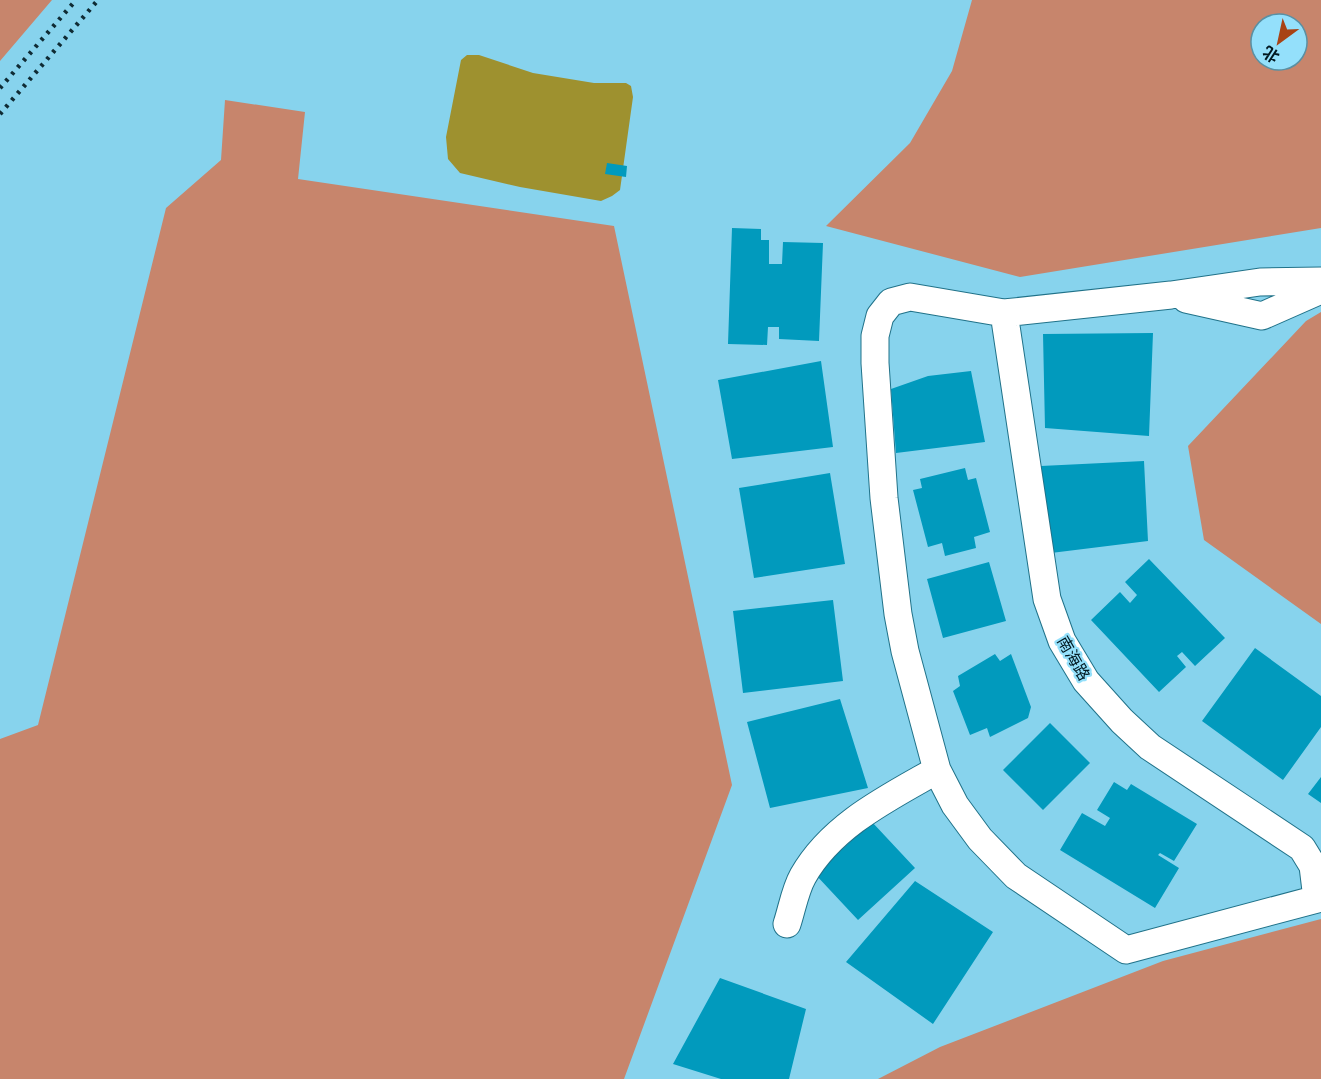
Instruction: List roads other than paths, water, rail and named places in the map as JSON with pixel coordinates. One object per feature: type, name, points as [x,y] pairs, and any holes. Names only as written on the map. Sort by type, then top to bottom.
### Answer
[{"type":"street","name":"南海路","points":[[1004,313],[1047,599],[1062,641],[1086,681],[1122,721],[1150,747],[1302,848],[1313,866],[1319,898],[1126,950],[1016,876],[980,839],[955,806],[937,770],[898,614],[884,498],[875,363],[875,336],[880,316],[891,302],[910,297],[1004,313],[1171,295],[1260,282],[1321,281]]},
{"type":"street","points":[[1171,295],[1262,316],[1321,290]]},
{"type":"street","points":[[787,924],[802,877],[830,840],[873,807],[937,770]]},
{"type":"railway","points":[[0,88],[76,0]]},
{"type":"railway","points":[[0,114],[98,0]]}]
